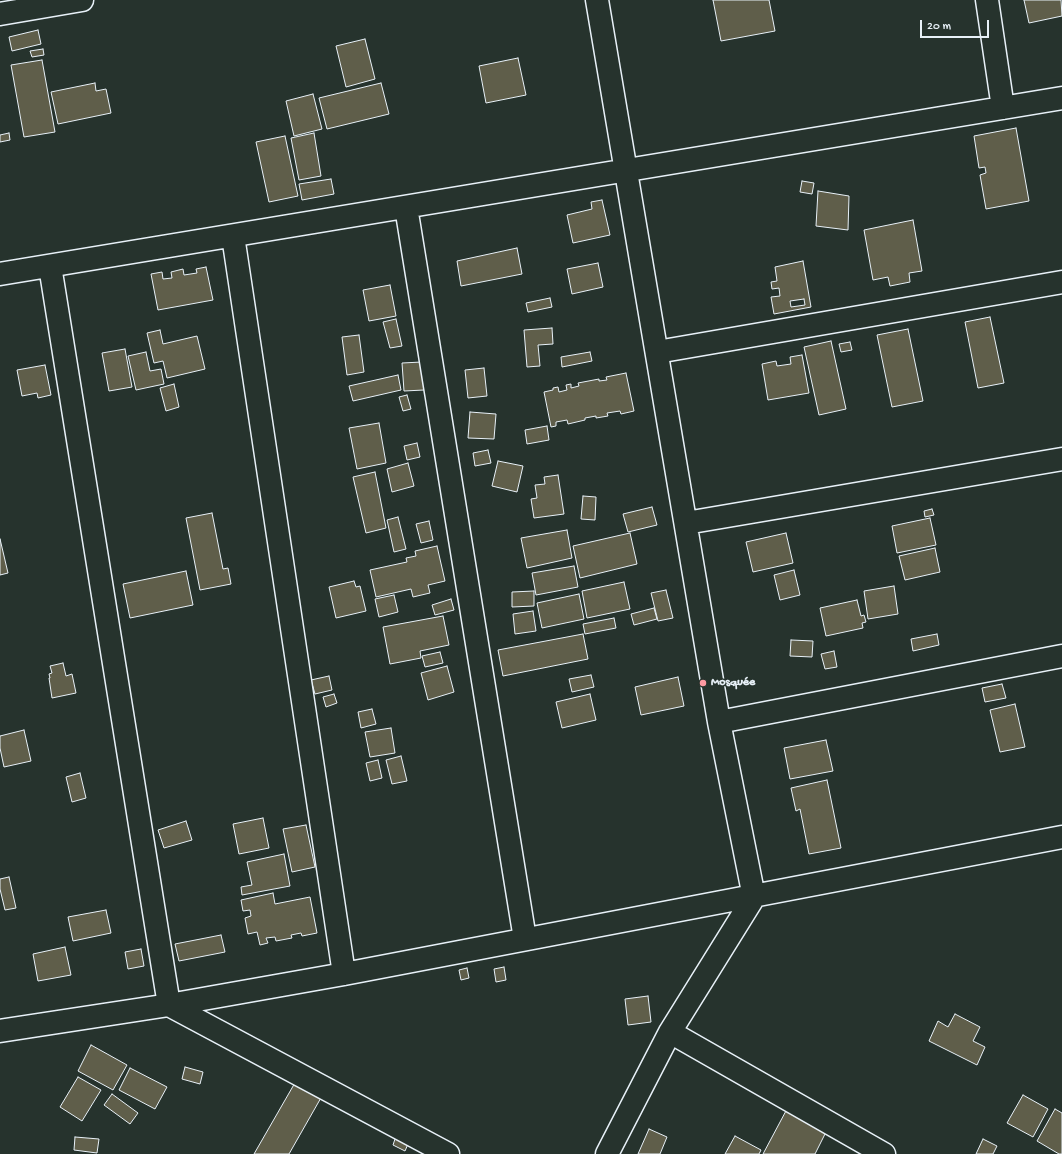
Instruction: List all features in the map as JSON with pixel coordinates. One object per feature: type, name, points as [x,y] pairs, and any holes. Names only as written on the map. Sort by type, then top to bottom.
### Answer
[{"type":"street","points":[[0,14],[82,0]]},
{"type":"street","points":[[597,0],[719,722],[754,897],[670,1032],[607,1154]]},
{"type":"street","points":[[987,0],[1003,108]]},
{"type":"street","points":[[0,274],[1062,98]]},
{"type":"street","points":[[406,207],[525,939]]},
{"type":"street","points":[[233,236],[344,974]]},
{"type":"street","points":[[50,266],[169,1005]]},
{"type":"street","points":[[657,352],[1062,282]]},
{"type":"street","points":[[686,523],[1062,459]]},
{"type":"street","points":[[719,722],[1062,656]]},
{"type":"street","points":[[0,1031],[169,1005],[344,974],[754,897],[1062,837]]},
{"type":"street","points":[[169,1005],[448,1154]]},
{"type":"street","points":[[670,1032],[884,1154]]},
{"type":"building","points":[[713,0],[769,0],[775,31],[721,41]]},
{"type":"building","points":[[1024,0],[1061,0],[1062,16],[1029,23]]},
{"type":"building","points":[[38,30],[41,44],[12,51],[9,37]]},
{"type":"building","points":[[365,39],[375,79],[346,87],[336,46]]},
{"type":"building","points":[[43,49],[44,55],[32,57],[30,51]]},
{"type":"building","points":[[518,58],[526,95],[486,103],[479,66]]},
{"type":"building","points":[[42,60],[55,132],[24,137],[11,65]]},
{"type":"building","points":[[95,83],[96,91],[106,89],[111,113],[58,124],[51,92]]},
{"type":"building","points":[[381,83],[389,114],[327,129],[319,98]]},
{"type":"building","points":[[313,94],[322,129],[294,136],[286,101]]},
{"type":"building","points":[[1016,128],[1029,201],[986,209],[980,175],[986,173],[985,167],[979,168],[974,136]]},
{"type":"building","points":[[9,133],[10,140],[0,142],[0,135]]},
{"type":"building","points":[[314,133],[321,176],[299,180],[291,138]]},
{"type":"building","points":[[285,136],[298,196],[269,202],[256,142]]},
{"type":"building","points":[[331,179],[334,194],[302,200],[299,184]]},
{"type":"building","points":[[802,181],[814,183],[812,194],[800,192]]},
{"type":"building","points":[[818,191],[849,196],[848,230],[816,226]]},
{"type":"building","points":[[602,200],[610,235],[573,243],[567,215],[592,209],[591,202]]},
{"type":"building","points":[[913,220],[922,271],[909,273],[910,282],[890,286],[888,277],[873,280],[864,230]]},
{"type":"building","points":[[517,248],[522,274],[461,286],[457,261]]},
{"type":"building","points":[[803,261],[811,307],[774,314],[771,297],[780,296],[779,288],[772,289],[771,282],[777,281],[775,267]],"holes":[[[804,299],[805,305],[791,307],[790,301]]]},
{"type":"building","points":[[598,263],[603,287],[572,294],[567,269]]},
{"type":"building","points":[[206,267],[213,300],[158,310],[151,274],[162,272],[163,279],[172,278],[171,272],[183,269],[184,275],[197,273],[196,269]]},
{"type":"building","points":[[390,285],[396,316],[369,321],[363,290]]},
{"type":"building","points":[[550,298],[552,307],[528,312],[526,303]]},
{"type":"building","points":[[990,317],[1004,383],[978,388],[965,322]]},
{"type":"building","points":[[396,319],[402,346],[390,348],[383,322]]},
{"type":"building","points":[[552,328],[553,344],[538,345],[540,366],[527,367],[524,330]]},
{"type":"building","points":[[908,329],[923,401],[892,407],[877,335]]},
{"type":"building","points":[[160,330],[163,344],[197,336],[205,369],[167,378],[163,361],[154,363],[147,333]]},
{"type":"building","points":[[359,335],[364,372],[347,375],[342,337]]},
{"type":"building","points":[[831,341],[846,409],[819,415],[804,347]]},
{"type":"building","points":[[850,342],[852,350],[841,352],[839,344]]},
{"type":"building","points":[[125,349],[132,387],[109,391],[102,353]]},
{"type":"building","points":[[146,352],[150,371],[161,369],[164,384],[136,390],[128,356]]},
{"type":"building","points":[[590,352],[592,361],[562,367],[561,357]]},
{"type":"building","points":[[802,355],[809,393],[768,400],[762,364],[776,361],[777,366],[791,364],[790,357]]},
{"type":"building","points":[[422,362],[424,390],[404,391],[402,363]]},
{"type":"building","points":[[45,365],[51,395],[38,398],[37,393],[22,396],[17,370]]},
{"type":"building","points":[[484,368],[487,396],[468,398],[465,370]]},
{"type":"building","points":[[626,373],[634,411],[621,414],[620,411],[607,413],[608,416],[585,418],[585,420],[568,424],[567,420],[556,422],[556,426],[551,427],[544,392],[558,387],[559,392],[567,390],[566,385],[571,384],[571,388],[579,386],[578,383],[599,379],[599,381],[607,380],[606,377]]},
{"type":"building","points":[[398,375],[401,390],[353,401],[349,386]]},
{"type":"building","points":[[174,384],[179,407],[166,411],[160,388]]},
{"type":"building","points":[[407,395],[411,409],[403,411],[399,397]]},
{"type":"building","points":[[470,412],[496,414],[494,439],[468,438]]},
{"type":"building","points":[[379,423],[386,463],[357,469],[349,428]]},
{"type":"building","points":[[547,426],[549,440],[527,444],[525,430]]},
{"type":"building","points":[[417,443],[420,457],[407,460],[404,446]]},
{"type":"building","points":[[488,450],[491,463],[475,466],[473,453]]},
{"type":"building","points":[[498,461],[523,466],[517,492],[492,486]]},
{"type":"building","points":[[408,463],[414,486],[392,492],[387,469]]},
{"type":"building","points":[[375,472],[386,528],[366,533],[353,477]]},
{"type":"building","points":[[558,475],[564,514],[534,518],[531,499],[537,498],[535,485],[545,484],[544,477]]},
{"type":"building","points":[[583,496],[596,497],[595,520],[581,519]]},
{"type":"building","points":[[652,507],[657,525],[628,532],[623,514]]},
{"type":"building","points":[[932,509],[934,515],[925,517],[924,511]]},
{"type":"building","points":[[212,513],[223,569],[228,568],[231,584],[200,590],[186,518]]},
{"type":"building","points":[[398,517],[406,549],[394,552],[387,520]]},
{"type":"building","points":[[930,518],[936,545],[897,553],[892,526]]},
{"type":"building","points":[[429,521],[433,540],[421,543],[416,524]]},
{"type":"building","points":[[567,530],[572,558],[527,568],[521,538]]},
{"type":"building","points":[[630,533],[637,564],[580,578],[573,546]]},
{"type":"building","points":[[786,533],[793,563],[753,572],[746,542]]},
{"type":"building","points":[[0,539],[8,573],[0,575]]},
{"type":"building","points":[[437,546],[445,581],[428,585],[430,593],[413,597],[411,589],[376,597],[370,570],[407,562],[406,558],[416,556],[415,551]]},
{"type":"building","points":[[935,548],[940,572],[905,580],[899,556]]},
{"type":"building","points":[[574,566],[578,587],[536,595],[532,573]]},
{"type":"building","points":[[794,570],[800,595],[780,600],[774,575]]},
{"type":"building","points":[[186,571],[193,605],[130,618],[123,584]]},
{"type":"building","points":[[354,581],[356,587],[360,586],[366,611],[336,618],[329,587]]},
{"type":"building","points":[[624,582],[630,609],[587,618],[582,591]]},
{"type":"building","points":[[894,586],[898,614],[868,619],[864,591]]},
{"type":"building","points":[[666,590],[673,618],[658,621],[651,593]]},
{"type":"building","points":[[534,591],[534,606],[512,607],[512,592]]},
{"type":"building","points":[[579,594],[584,619],[542,628],[537,603]]},
{"type":"building","points":[[394,595],[398,612],[379,617],[375,599]]},
{"type":"building","points":[[451,599],[454,610],[435,615],[432,605]]},
{"type":"building","points":[[857,600],[861,616],[864,615],[866,622],[862,623],[863,628],[826,636],[820,608]]},
{"type":"building","points":[[654,608],[657,619],[634,625],[631,614]]},
{"type":"building","points":[[533,611],[536,631],[515,634],[513,614]]},
{"type":"building","points":[[443,616],[449,645],[420,651],[421,658],[390,664],[383,627]]},
{"type":"building","points":[[614,618],[616,628],[585,634],[583,624]]},
{"type":"building","points":[[583,634],[588,659],[503,676],[498,650]]},
{"type":"building","points":[[937,634],[939,645],[913,651],[911,639]]},
{"type":"building","points":[[791,640],[813,641],[812,657],[790,656]]},
{"type":"building","points":[[834,651],[837,667],[825,669],[821,654]]},
{"type":"building","points":[[440,652],[443,663],[425,667],[422,656]]},
{"type":"building","points":[[63,663],[66,676],[72,674],[76,693],[52,698],[49,678],[49,674],[52,673],[50,666]]},
{"type":"building","points":[[447,666],[454,692],[428,700],[421,673]]},
{"type":"building","points":[[591,675],[594,687],[572,692],[569,679]]},
{"type":"building","points":[[329,676],[332,690],[315,694],[311,680]]},
{"type":"building","points":[[678,677],[684,706],[641,715],[635,687]]},
{"type":"building","points":[[1002,684],[1006,698],[985,702],[982,688]]},
{"type":"building","points":[[334,694],[337,703],[326,707],[323,697]]},
{"type":"building","points":[[590,694],[596,720],[562,728],[556,702]]},
{"type":"building","points":[[1015,704],[1025,747],[1000,752],[990,710]]},
{"type":"building","points":[[372,709],[376,724],[361,728],[358,712]]},
{"type":"building","points":[[391,728],[395,753],[370,757],[365,732]]},
{"type":"building","points":[[24,730],[31,761],[4,767],[0,748],[0,736]]},
{"type":"building","points":[[826,740],[833,771],[790,779],[784,748]]},
{"type":"building","points":[[401,756],[407,781],[392,784],[386,760]]},
{"type":"building","points":[[378,760],[382,778],[370,781],[366,763]]},
{"type":"building","points":[[80,773],[86,798],[72,802],[66,777]]},
{"type":"building","points":[[827,780],[841,848],[809,854],[800,809],[796,811],[791,788]]},
{"type":"building","points":[[263,818],[269,848],[239,854],[233,824]]},
{"type":"building","points":[[186,821],[192,840],[164,848],[158,830]]},
{"type":"building","points":[[306,825],[315,867],[292,872],[283,829]]},
{"type":"building","points":[[284,854],[290,886],[242,895],[241,887],[252,885],[247,862]]},
{"type":"building","points":[[9,877],[16,908],[5,910],[0,889],[0,879]]},
{"type":"building","points":[[273,893],[275,904],[310,897],[317,933],[302,936],[301,933],[291,935],[292,938],[276,941],[275,937],[266,938],[268,943],[260,945],[257,932],[248,934],[245,918],[251,916],[250,910],[243,911],[241,900]]},
{"type":"building","points":[[106,910],[111,933],[73,941],[68,917]]},
{"type":"building","points":[[221,935],[225,952],[179,961],[175,944]]},
{"type":"building","points":[[65,947],[71,975],[38,981],[33,954]]},
{"type":"building","points":[[141,949],[144,966],[128,969],[125,952]]},
{"type":"building","points":[[504,967],[506,980],[496,982],[494,969]]},
{"type":"building","points":[[467,968],[469,978],[461,980],[459,970]]},
{"type":"building","points":[[648,996],[651,1022],[628,1025],[625,999]]},
{"type":"building","points":[[955,1014],[980,1027],[973,1041],[985,1047],[977,1065],[929,1041],[938,1021],[948,1027]]},
{"type":"building","points":[[91,1045],[127,1065],[113,1090],[78,1071]]},
{"type":"building","points":[[185,1067],[203,1072],[200,1084],[182,1079]]},
{"type":"building","points":[[130,1068],[167,1087],[155,1109],[119,1090]]},
{"type":"building","points":[[78,1077],[101,1090],[82,1121],[60,1107]]},
{"type":"building","points":[[296,1081],[322,1096],[289,1154],[254,1154]]},
{"type":"building","points":[[112,1094],[138,1113],[130,1124],[104,1105]]},
{"type":"building","points":[[1023,1095],[1048,1109],[1033,1137],[1007,1123]]},
{"type":"building","points":[[787,1109],[827,1130],[815,1154],[763,1154]]},
{"type":"building","points":[[1055,1109],[1062,1113],[1062,1154],[1059,1154],[1037,1141]]},
{"type":"building","points":[[649,1129],[667,1137],[660,1154],[638,1154]]},
{"type":"building","points":[[735,1136],[761,1150],[759,1154],[725,1154]]},
{"type":"building","points":[[75,1137],[99,1139],[97,1153],[74,1150]]},
{"type":"building","points":[[395,1139],[408,1144],[405,1151],[393,1145]]},
{"type":"building","points":[[983,1139],[997,1146],[993,1154],[976,1154]]},
{"type":"place","name":"Mosquée","points":[[703,683]]}]
